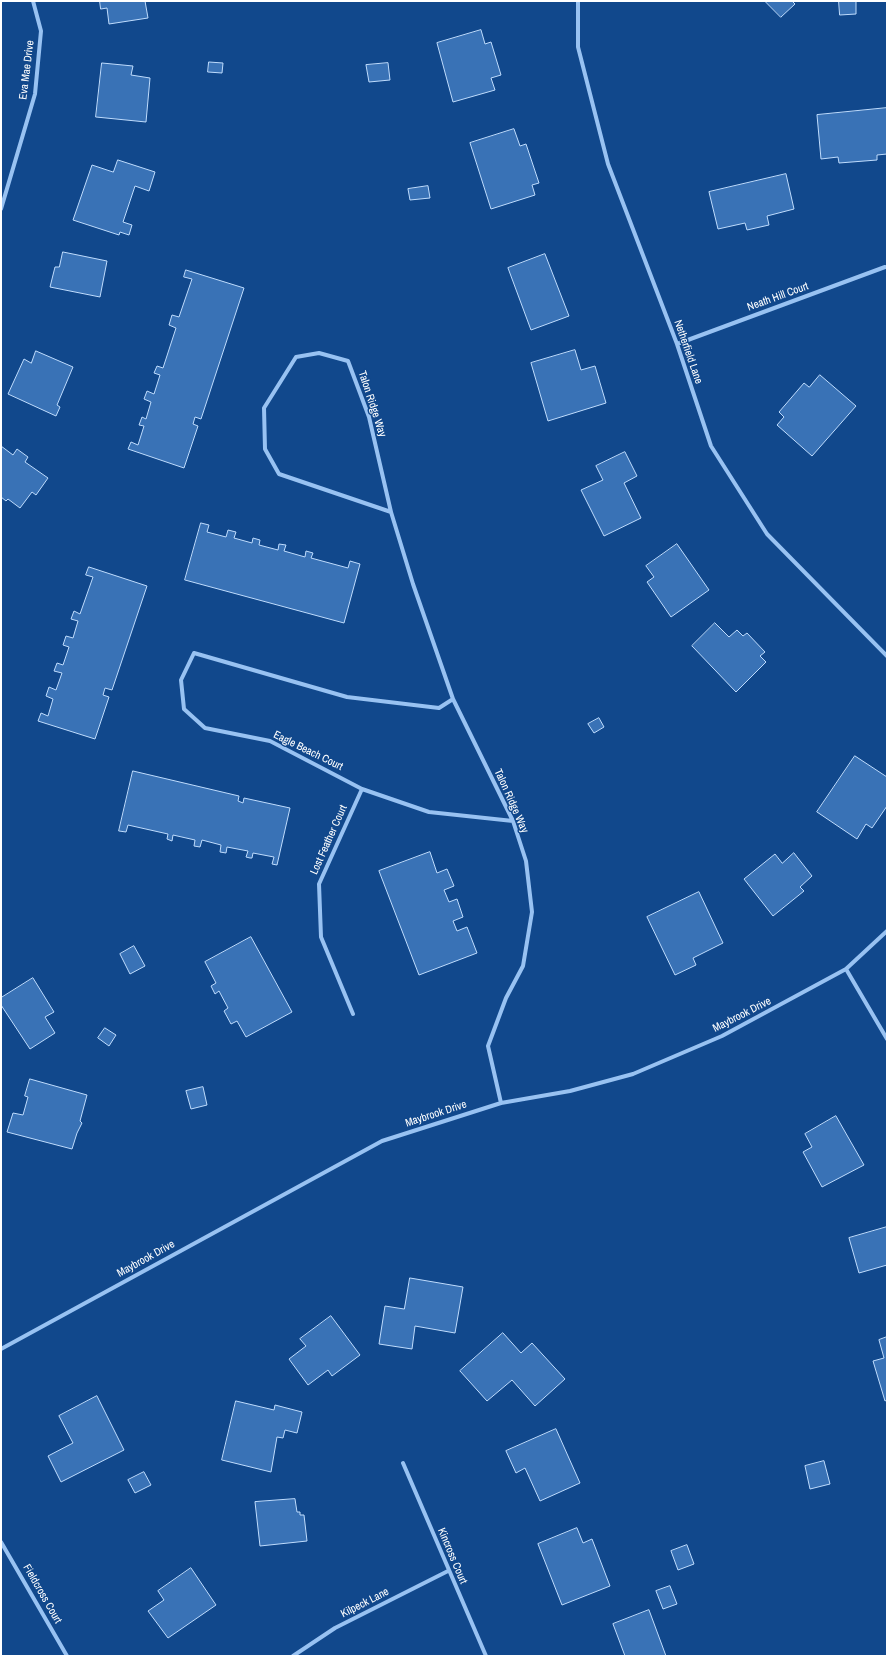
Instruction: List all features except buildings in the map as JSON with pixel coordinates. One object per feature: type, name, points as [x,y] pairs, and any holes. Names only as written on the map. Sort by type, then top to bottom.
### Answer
[{"type":"street","name":"Eva Mae Drive","points":[[1,209],[35,94],[41,31],[33,1]]},
{"type":"street","name":"Netherfield Lane","points":[[578,1],[578,48],[608,164],[677,344],[710,446],[766,534],[887,656]]},
{"type":"street","name":"Neath Hill Court","points":[[677,344],[885,267]]},
{"type":"street","name":"Talon Ridge Way","points":[[391,512],[279,474],[265,449],[264,408],[296,357],[319,353],[348,361],[369,417],[391,512],[413,584],[453,699],[513,821],[526,861],[532,912],[523,966],[506,998],[488,1046],[501,1103]]},
{"type":"street","name":"Eagle Beach Court","points":[[453,699],[439,708],[347,697],[194,653],[182,680],[184,709],[205,728],[270,740],[362,789],[429,812],[513,821]]},
{"type":"street","name":"Lost Feather Court","points":[[353,1014],[321,937],[319,884],[362,789]]},
{"type":"street","name":"Maybrook Drive","points":[[1,1349],[382,1141],[501,1103],[570,1091],[633,1074],[722,1036],[846,969],[887,931]]},
{"type":"street","points":[[846,969],[887,1039]]},
{"type":"street","name":"Kincross Court","points":[[403,1463],[448,1571],[486,1656]]},
{"type":"street","name":"Fieldcross Court","points":[[1,1542],[67,1656]]},
{"type":"street","name":"Kilpeck Lane","points":[[294,1656],[335,1628],[448,1571]]}]
